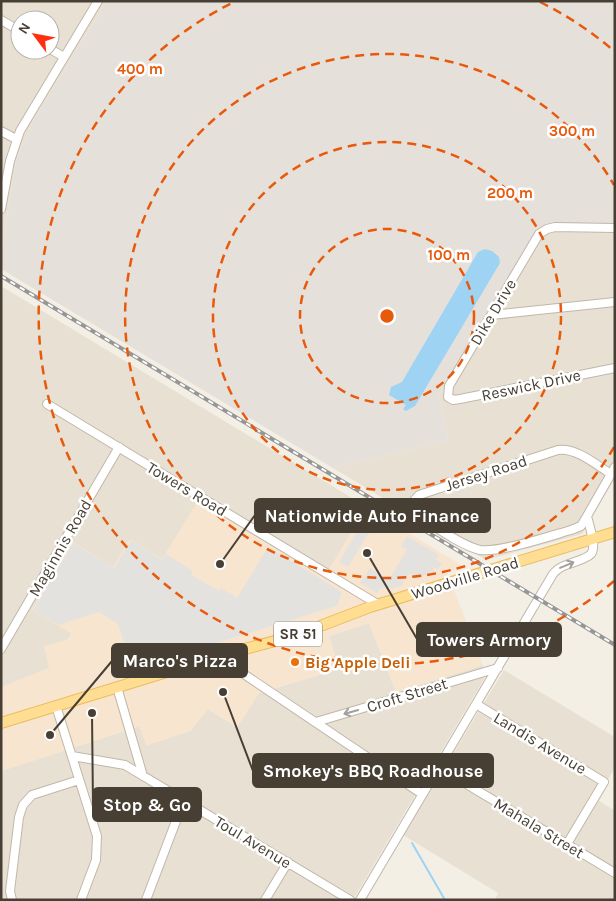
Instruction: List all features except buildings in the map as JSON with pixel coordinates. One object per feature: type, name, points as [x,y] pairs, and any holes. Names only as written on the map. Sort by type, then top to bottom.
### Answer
[{"type":"main road","name":"Woodville Road","points":[[1,723],[217,656],[294,636],[379,604],[615,532]]},
{"type":"street","points":[[1,209],[16,139],[28,115],[98,1]]},
{"type":"street","points":[[60,55],[64,57]]},
{"type":"street","points":[[1,131],[16,139]]},
{"type":"street","name":"Dike Drive","points":[[448,397],[449,386],[537,237],[544,230],[555,227],[615,228]]},
{"type":"street","points":[[492,314],[615,302]]},
{"type":"street","name":"Reswick Drive","points":[[448,397],[453,400],[460,399],[615,368]]},
{"type":"street","name":"Towers Road","points":[[47,404],[379,604]]},
{"type":"street","name":"Maginnis Road","points":[[1,648],[119,447]]},
{"type":"street","name":"Jersey Road","points":[[587,516],[584,523],[577,528],[492,550],[476,549],[452,536],[418,516],[412,506],[413,500],[416,497],[426,492],[558,450],[576,453],[613,470]]},
{"type":"street","points":[[360,900],[556,570],[592,554],[593,539],[587,516],[613,470]]},
{"type":"street","points":[[217,656],[422,794]]},
{"type":"street","name":"Croft Street","points":[[316,722],[498,668]]},
{"type":"street","points":[[117,687],[143,776]]},
{"type":"street","name":"Landis Avenue","points":[[476,704],[604,782],[567,844]]},
{"type":"street","points":[[56,706],[96,829],[98,845],[96,860],[81,900]]},
{"type":"street","name":"Toul Avenue","points":[[72,756],[121,764],[350,900]]},
{"type":"street","name":"Mahala Street","points":[[438,767],[615,873]]},
{"type":"street","points":[[12,900],[10,891],[19,817],[23,806],[32,795],[79,780]]},
{"type":"street","points":[[146,900],[184,800]]},
{"type":"street","points":[[265,900],[288,862]]},
{"type":"shaded area","points":[[1,1],[107,1],[34,119],[16,160],[1,256]]},
{"type":"shaded area","points":[[107,1],[615,1],[615,225],[539,226],[439,395],[448,440],[333,468],[1,269],[1,256],[16,160],[34,119]]},
{"type":"shaded area","points":[[539,225],[615,225],[615,478],[582,534],[486,560],[333,468],[448,440],[439,395]]},
{"type":"shaded area","points":[[1,286],[367,507],[325,576],[162,559],[114,567],[50,668],[4,686],[1,693]]},
{"type":"shaded area","points":[[199,499],[325,576],[367,507],[466,568],[447,572],[483,665],[396,692],[369,623],[329,636],[339,669],[259,693],[237,727],[208,709],[190,731],[146,745],[139,726],[1,771],[1,693],[4,686],[49,668],[44,646],[69,639],[72,634],[32,610],[73,542],[113,567],[130,539],[162,559]]},
{"type":"shaded area","points":[[367,514],[382,523],[377,532],[371,529],[348,567],[339,562]]},
{"type":"shaded area","points":[[407,536],[439,555],[436,560],[442,563],[438,569],[433,567],[434,572],[414,579],[412,574],[408,575],[403,581],[403,585],[379,589],[377,593],[360,583],[370,568],[385,577],[391,576],[407,550],[401,546]]},
{"type":"shaded area","points":[[131,540],[162,560],[166,554],[193,571],[191,575],[219,591],[221,588],[237,598],[268,547],[342,592],[336,606],[133,669],[118,624],[99,612],[58,625],[33,610],[73,543],[114,568]]},
{"type":"shaded area","points":[[369,623],[396,692],[483,665],[484,679],[353,900],[1,900],[1,771],[140,726],[147,745],[190,731],[208,709],[237,727],[259,693],[339,669],[329,636]]},
{"type":"shaded area","points":[[504,670],[615,737],[615,768],[596,799],[615,811],[615,900],[495,900],[498,893],[403,835]]},
{"type":"water","points":[[485,249],[492,251],[499,257],[500,263],[415,406],[406,411],[403,409],[406,405],[389,395],[391,387],[402,382],[478,252]]},
{"type":"waterway","points":[[412,843],[445,900]]},
{"type":"railway","points":[[1,276],[615,645]]},
{"type":"place","name":"Towers Armory","points":[[367,553]]},
{"type":"place","name":"Nationwide Auto Finance","points":[[220,564]]},
{"type":"place","name":"Big Apple Deli","points":[[295,662]]},
{"type":"place","name":"Smokey's BBQ Roadhouse","points":[[223,692]]},
{"type":"place","name":"Stop & Go","points":[[92,713]]},
{"type":"place","name":"Marco's Pizza","points":[[50,735]]}]
